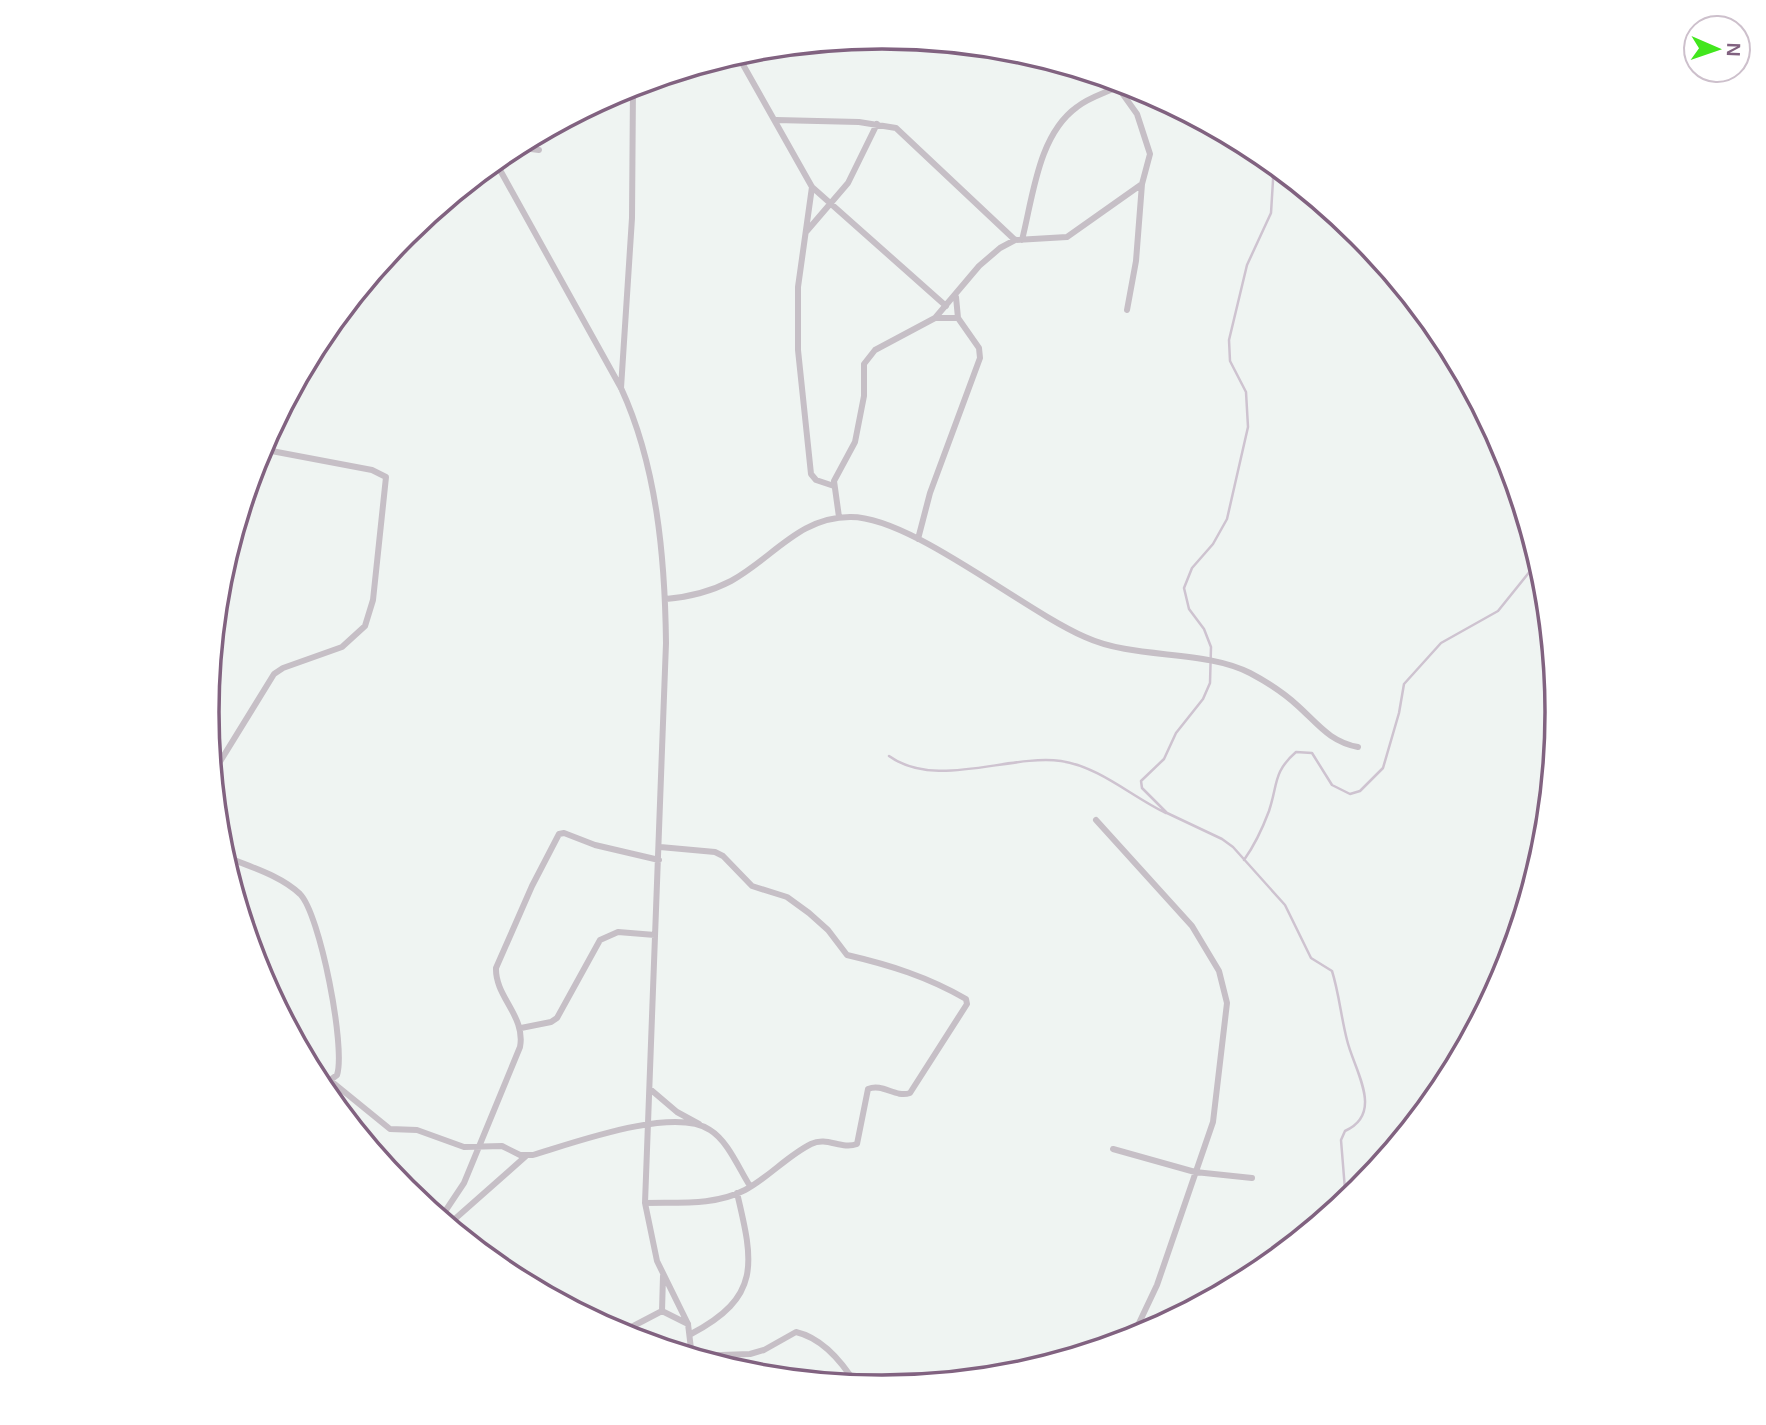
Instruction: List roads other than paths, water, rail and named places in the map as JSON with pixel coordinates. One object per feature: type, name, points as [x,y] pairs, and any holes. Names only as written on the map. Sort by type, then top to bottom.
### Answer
[{"type":"street","points":[[743,65],[812,187],[946,306]]},
{"type":"street","points":[[1018,240],[1043,158],[1060,123],[1085,101],[1111,90]]},
{"type":"street","points":[[1119,93],[1137,114],[1150,154],[1142,184],[1136,261],[1127,310]]},
{"type":"street","points":[[621,388],[632,218],[633,98]]},
{"type":"street","points":[[776,120],[877,124],[905,133],[1018,240]]},
{"type":"street","points":[[804,233],[832,203],[853,174],[877,124]]},
{"type":"street","points":[[533,149],[539,150]]},
{"type":"street","points":[[500,171],[621,388],[646,459],[666,599],[660,847],[645,1202],[651,1241],[663,1275],[688,1324],[692,1347]]},
{"type":"street","points":[[839,517],[834,486],[855,442],[864,396],[864,364],[882,346],[935,318],[979,266],[1018,240],[1067,237],[1142,184]]},
{"type":"street","points":[[812,187],[798,287],[798,350],[808,463],[816,480],[834,486]]},
{"type":"street","points":[[918,539],[930,493],[979,358],[979,348],[958,318],[956,296]]},
{"type":"street","points":[[935,318],[958,318]]},
{"type":"street","points":[[221,759],[274,674],[299,662],[324,656],[353,640],[369,620],[373,600],[386,477],[372,470],[273,451]]},
{"type":"street","points":[[666,599],[704,594],[733,580],[798,532],[824,520],[839,517],[865,518],[885,523],[918,539],[1037,613],[1084,637],[1118,648],[1237,667],[1270,685],[1299,707],[1330,737],[1358,747]]},
{"type":"street","points":[[1096,820],[1192,926],[1219,971],[1224,988],[1226,1019],[1213,1122],[1157,1285],[1138,1324]]},
{"type":"street","points":[[446,1211],[464,1184],[520,1047],[521,1028],[498,981],[496,968],[532,886],[559,834],[564,833],[595,845],[659,860]]},
{"type":"street","points":[[645,1202],[716,1201],[750,1186],[811,1144],[826,1141],[846,1147],[857,1144],[868,1089],[879,1087],[902,1095],[910,1093],[967,1003],[966,999],[940,984],[890,964],[847,955],[828,930],[809,913],[787,897],[752,886],[723,856],[715,852],[660,847]]},
{"type":"street","points":[[237,861],[286,882],[303,897],[312,914],[341,1049],[340,1067],[331,1081],[390,1129],[417,1130],[464,1147],[502,1146],[526,1156]]},
{"type":"street","points":[[521,1028],[551,1022],[557,1018],[600,940],[608,934],[655,935]]},
{"type":"street","points":[[650,1089],[677,1112],[714,1132],[750,1186]]},
{"type":"street","points":[[455,1219],[526,1156],[648,1123],[701,1125]]},
{"type":"street","points":[[1112,1149],[1195,1172],[1252,1178]]},
{"type":"street","points":[[691,1334],[731,1308],[743,1293],[747,1248],[737,1193]]},
{"type":"street","points":[[662,1311],[663,1275]]},
{"type":"street","points":[[662,1311],[688,1324]]},
{"type":"street","points":[[633,1326],[662,1311]]},
{"type":"street","points":[[722,1355],[750,1354],[764,1350],[796,1332],[809,1335],[832,1354],[849,1375]]},
{"type":"waterway","points":[[1273,176],[1271,213],[1247,265],[1229,340],[1230,361],[1246,392],[1248,427],[1227,519],[1213,544],[1192,568],[1184,588],[1189,609],[1204,629],[1211,647],[1210,683],[1203,699],[1176,733],[1164,759],[1141,781],[1142,788],[1167,813],[1233,847],[1285,905],[1311,958],[1332,971],[1347,1040],[1364,1090],[1365,1102],[1357,1123],[1345,1131],[1341,1140],[1345,1188]]},
{"type":"waterway","points":[[1244,860],[1264,823],[1277,779],[1289,759],[1296,752],[1312,753],[1332,785],[1350,794],[1360,791],[1383,768],[1399,713],[1404,684],[1441,643],[1498,611],[1531,570]]},
{"type":"waterway","points":[[889,756],[908,766],[950,771],[1040,760],[1061,761],[1089,769],[1166,813]]}]
